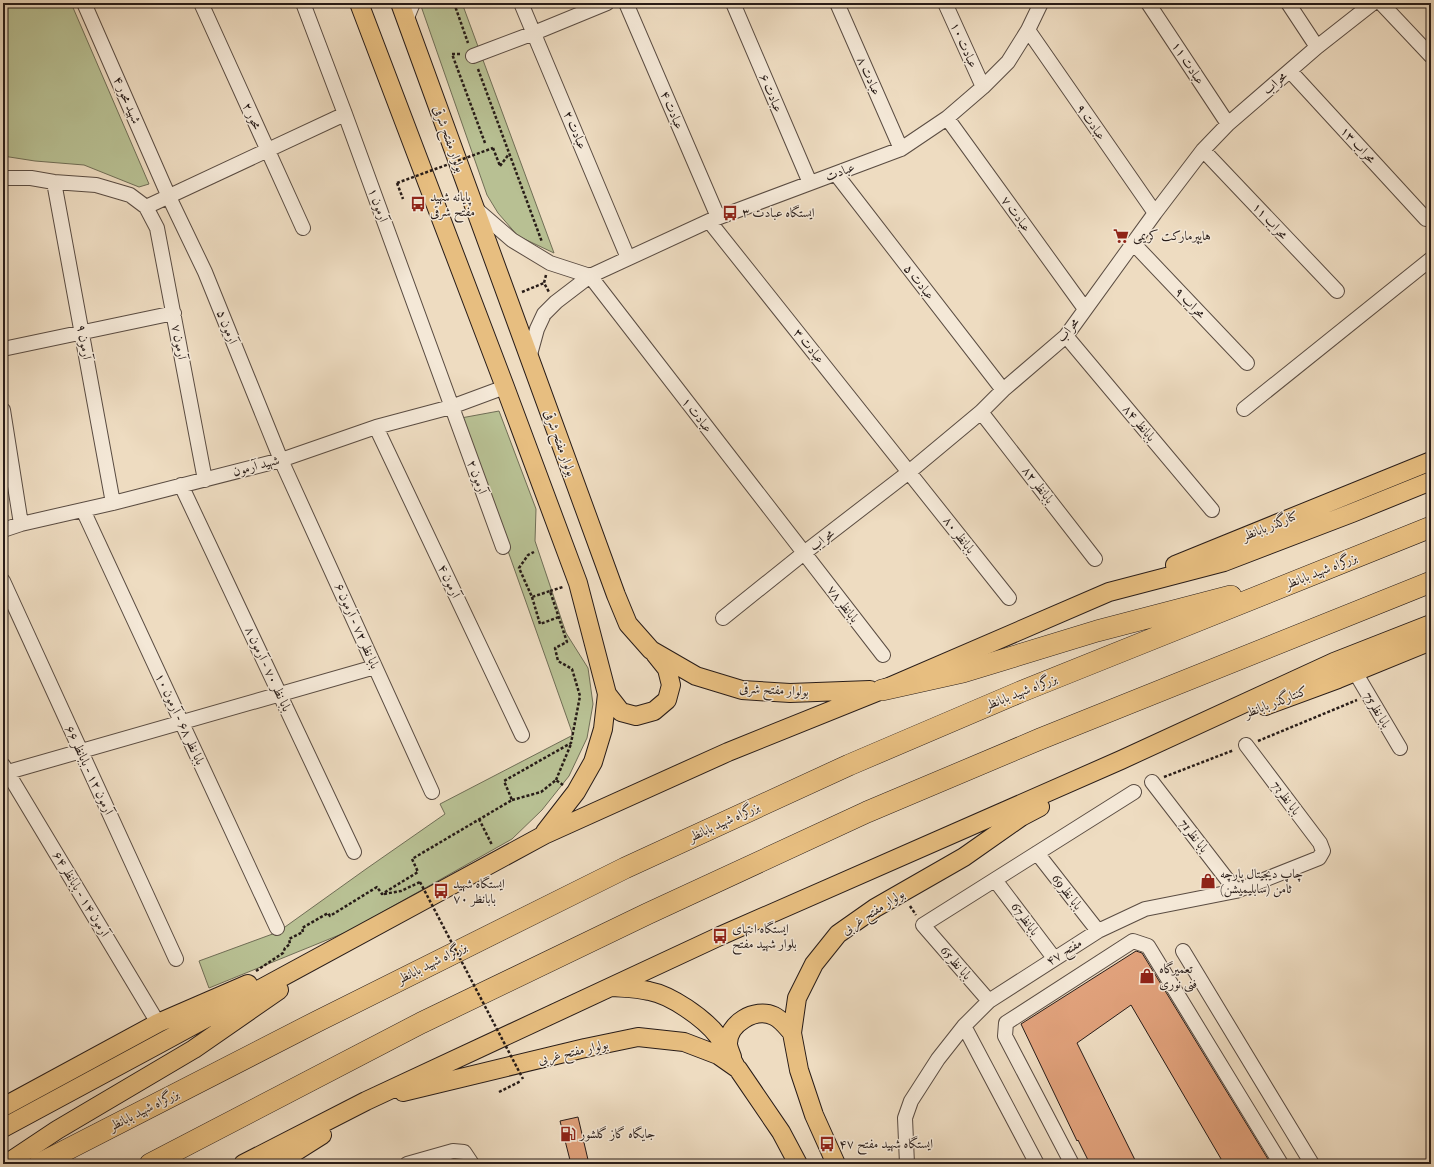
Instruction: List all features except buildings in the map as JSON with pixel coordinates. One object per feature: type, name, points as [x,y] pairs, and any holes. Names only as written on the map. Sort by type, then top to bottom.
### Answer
[{"type":"highway","name":"بزرگراه شهید بابانظر","points":[[38,1164],[353,1003],[625,868],[850,765],[1013,695],[1431,528]]},
{"type":"highway","points":[[882,690],[963,672],[1097,631],[1322,571]]},
{"type":"highway","points":[[150,1164],[428,1020],[648,914],[867,812],[1040,739],[1431,582]]},
{"type":"main road","points":[[359,3],[578,583],[607,694],[603,729],[593,762],[576,792],[544,834]]},
{"type":"main road","name":"بولوار مفتح شرقی","points":[[400,3],[528,358],[628,624],[651,650],[696,676],[742,690],[790,693],[882,690]]},
{"type":"main road","name":"کنارگذر بابانظر","points":[[1109,592],[1431,461]]},
{"type":"main road","points":[[3,1128],[157,1046],[544,834],[728,752],[882,690],[1109,592],[1224,562],[1352,514],[1431,481]]},
{"type":"main road","points":[[243,1164],[366,1101],[720,936],[1121,760],[1334,662],[1431,624]]},
{"type":"main road","name":"کنتارگذر بابانظر","points":[[1121,760],[1355,672],[1431,641]]},
{"type":"main road","points":[[607,694],[621,712],[636,716],[654,711],[666,700],[671,685],[667,669],[651,650]]},
{"type":"main road","name":"بولوار مفتح غربی","points":[[836,1164],[814,1115],[798,1070],[792,1033],[797,998],[814,964],[838,934],[875,908],[964,857],[1021,817],[1121,760]]},
{"type":"main road","points":[[3,1107],[158,1023],[362,933]]},
{"type":"main road","points":[[6,1164],[57,1130],[194,1049],[362,933]]},
{"type":"main road","points":[[610,987],[650,991],[666,997],[685,1008],[701,1019],[718,1036],[738,1069]]},
{"type":"main road","points":[[738,1069],[729,1050],[728,1044],[730,1036],[737,1025],[747,1017],[760,1014],[773,1015],[784,1022],[792,1033]]},
{"type":"main road","name":"بولوار مفتح غربی","points":[[366,1101],[585,1048],[638,1037],[684,1042],[718,1055],[738,1069],[781,1132],[798,1164]]},
{"type":"main road","points":[[276,1164],[327,1132],[366,1101]]},
{"type":"street","name":"شهید محور ۴","points":[[84,3],[169,197]]},
{"type":"street","name":"محور ۲","points":[[201,3],[303,228]]},
{"type":"street","name":"آرمون ۱","points":[[303,3],[345,114],[451,407]]},
{"type":"street","points":[[406,20],[413,3]]},
{"type":"street","name":"عبادت ۲","points":[[521,3],[628,258]]},
{"type":"street","points":[[473,56],[607,3]]},
{"type":"street","name":"عبادت ۴","points":[[626,3],[714,219]]},
{"type":"street","name":"عبادت ۶","points":[[733,3],[810,183]]},
{"type":"street","name":"عبادت ۸","points":[[837,3],[901,149]]},
{"type":"street","name":"عبادت ۱۰","points":[[945,3],[983,87]]},
{"type":"street","name":"عبادت","points":[[528,358],[537,329],[544,314],[556,302],[590,276],[714,219],[901,149],[947,118],[983,87],[1008,62],[1028,30],[1041,3]]},
{"type":"street","name":"عبادت ۱۱","points":[[1148,3],[1228,124]]},
{"type":"street","points":[[1288,3],[1317,47]]},
{"type":"street","name":"محراب","points":[[723,618],[909,472],[981,412],[1003,390],[1066,336],[1155,213],[1203,150],[1228,124],[1317,47],[1373,3]]},
{"type":"street","points":[[1381,3],[1431,56]]},
{"type":"street","name":"عبادت ۹","points":[[1028,30],[1155,213]]},
{"type":"street","name":"محراب ۱۳","points":[[1290,71],[1426,219]]},
{"type":"street","points":[[3,178],[31,178],[54,182],[96,185],[130,195],[146,207],[267,149],[345,114]]},
{"type":"street","name":"عبادت ۷","points":[[947,118],[1085,309]]},
{"type":"street","name":"محراب ۱۱","points":[[1203,150],[1337,292]]},
{"type":"street","name":"عبادت ۵","points":[[836,174],[1003,390]]},
{"type":"street","name":"آرمون ۹","points":[[54,182],[113,503]]},
{"type":"street","name":"آرمون ۵","points":[[169,197],[205,272],[281,460]]},
{"type":"street","name":"آرمون ۷","points":[[146,207],[157,228],[205,480]]},
{"type":"street","points":[[474,207],[512,240],[550,263],[590,276]]},
{"type":"street","name":"عبادت ۳","points":[[714,219],[909,472]]},
{"type":"street","name":"محراب ۹","points":[[1133,243],[1247,363]]},
{"type":"street","points":[[1244,409],[1431,259]]},
{"type":"street","name":"عبادت ۱","points":[[590,276],[804,553]]},
{"type":"street","points":[[3,349],[174,313]]},
{"type":"street","name":"بابانظر ۸۴","points":[[1066,336],[1212,510]]},
{"type":"street","name":"شهید آرمون","points":[[3,530],[21,524],[113,503],[281,460],[376,427],[451,407],[505,387]]},
{"type":"street","name":"آرمون ۲","points":[[451,407],[502,546]]},
{"type":"street","points":[[3,410],[21,524]]},
{"type":"street","name":"بابانظر ۸۲","points":[[981,412],[1095,559]]},
{"type":"street","name":"آرمون ۴","points":[[376,427],[522,735]]},
{"type":"street","name":"بابا نظر ۷۲ - آرمون ۶","points":[[281,460],[432,792]]},
{"type":"street","name":"بابانظر ۸۰","points":[[909,472],[1009,598]]},
{"type":"street","name":"بابا نظر ۷۰ - آرمون ۸","points":[[181,485],[354,852]]},
{"type":"street","name":"بابا نظر ۶۸ - آرمون ۱۰","points":[[83,510],[277,928]]},
{"type":"street","name":"بابانظر ۷۸","points":[[804,553],[882,655]]},
{"type":"street","name":"آرمون ۱۲ - بابانظر ۶۶","points":[[3,581],[176,959]]},
{"type":"street","points":[[6,768],[81,752],[375,667]]},
{"type":"street","name":"بابا نظر75","points":[[1355,672],[1400,748]]},
{"type":"street","name":"بابا نظر73","points":[[1246,745],[1320,843],[1323,851]]},
{"type":"street","name":"آرمون ۱۴ - بابانظر ۶۴","points":[[6,768],[158,1023]]},
{"type":"street","name":"بابا نظر71","points":[[1152,782],[1236,891]]},
{"type":"street","points":[[923,925],[1134,792]]},
{"type":"street","name":"مفتح ۴۷","points":[[907,1164],[905,1118],[911,1100],[938,1059],[964,1026],[990,1001],[1054,958],[1098,931],[1145,909],[1236,891],[1319,858],[1323,851]]},
{"type":"street","name":"بابا نظر69","points":[[1037,853],[1098,931]]},
{"type":"street","name":"بابانظر67","points":[[995,880],[1054,958]]},
{"type":"street","name":"بابا نظر65","points":[[923,925],[990,1001]]},
{"type":"street","points":[[1072,1164],[1005,1036],[1006,1023],[1132,941],[1148,946],[1281,1164]]},
{"type":"street","points":[[1183,952],[1312,1164]]},
{"type":"street","points":[[964,1026],[1037,1164]]},
{"type":"street","points":[[292,1164],[298,1156],[327,1132]]},
{"type":"street","points":[[407,1164],[453,1150],[464,1152],[472,1164]]},
{"type":"path","points":[[454,3],[550,263],[544,283],[556,302]]},
{"type":"path","points":[[473,56],[452,54],[485,142]]},
{"type":"path","points":[[403,199],[397,183],[494,148],[500,166],[509,154]]},
{"type":"path","points":[[507,298],[544,283]]},
{"type":"path","points":[[534,552],[528,555],[519,568],[532,596],[540,624],[559,617]]},
{"type":"path","points":[[382,894],[418,872],[412,859],[512,800],[541,792],[556,780],[571,743],[580,696],[572,669],[558,661],[555,648],[567,642],[550,591],[532,596]]},
{"type":"path","points":[[512,800],[504,781],[571,743]]},
{"type":"path","points":[[556,780],[576,792]]},
{"type":"path","points":[[480,819],[499,860]]},
{"type":"path","points":[[382,894],[401,891],[420,882],[523,1079],[499,1092]]},
{"type":"path","points":[[250,975],[283,953],[285,948],[290,944],[289,939],[303,932],[302,928],[328,913],[330,916],[377,887],[382,894]]},
{"type":"path","points":[[901,893],[923,925]]},
{"type":"green space","points":[[3,3],[71,3],[149,184],[139,187],[84,165],[35,161],[3,156]]},
{"type":"green space","points":[[422,3],[462,3],[554,253],[518,236],[498,213],[487,195],[421,6]]},
{"type":"green space","points":[[499,411],[536,509],[535,541],[566,633],[588,668],[593,704],[587,738],[569,776],[542,810],[512,839],[349,931],[209,988],[199,961],[278,932],[445,814],[440,804],[573,735],[461,418]]},
{"type":"place","name":"پایانه شهید مفتح شرقی","points":[[418,204]]},
{"type":"place","name":"ایستگاه عبادت ۳","points":[[730,213]]},
{"type":"place","name":"هایپرمارکت کریمی","points":[[1121,236]]},
{"type":"place","name":"چاپ دیجیتال پارچه ثامن (سابلیمیشن)","points":[[1208,881]]},
{"type":"place","name":"ایستگاه شهید بابانظر ۷۰","points":[[441,891]]},
{"type":"place","name":"ایستگاه انتهای بلوار شهید مفتح","points":[[720,936]]},
{"type":"place","name":"تعمیرگاه فنی نوری","points":[[1147,976]]},
{"type":"place","name":"جایگاه گاز گلشور","points":[[568,1134]]},
{"type":"place","name":"ایستگاه شهید مفتح ۴۷","points":[[827,1144]]}]
